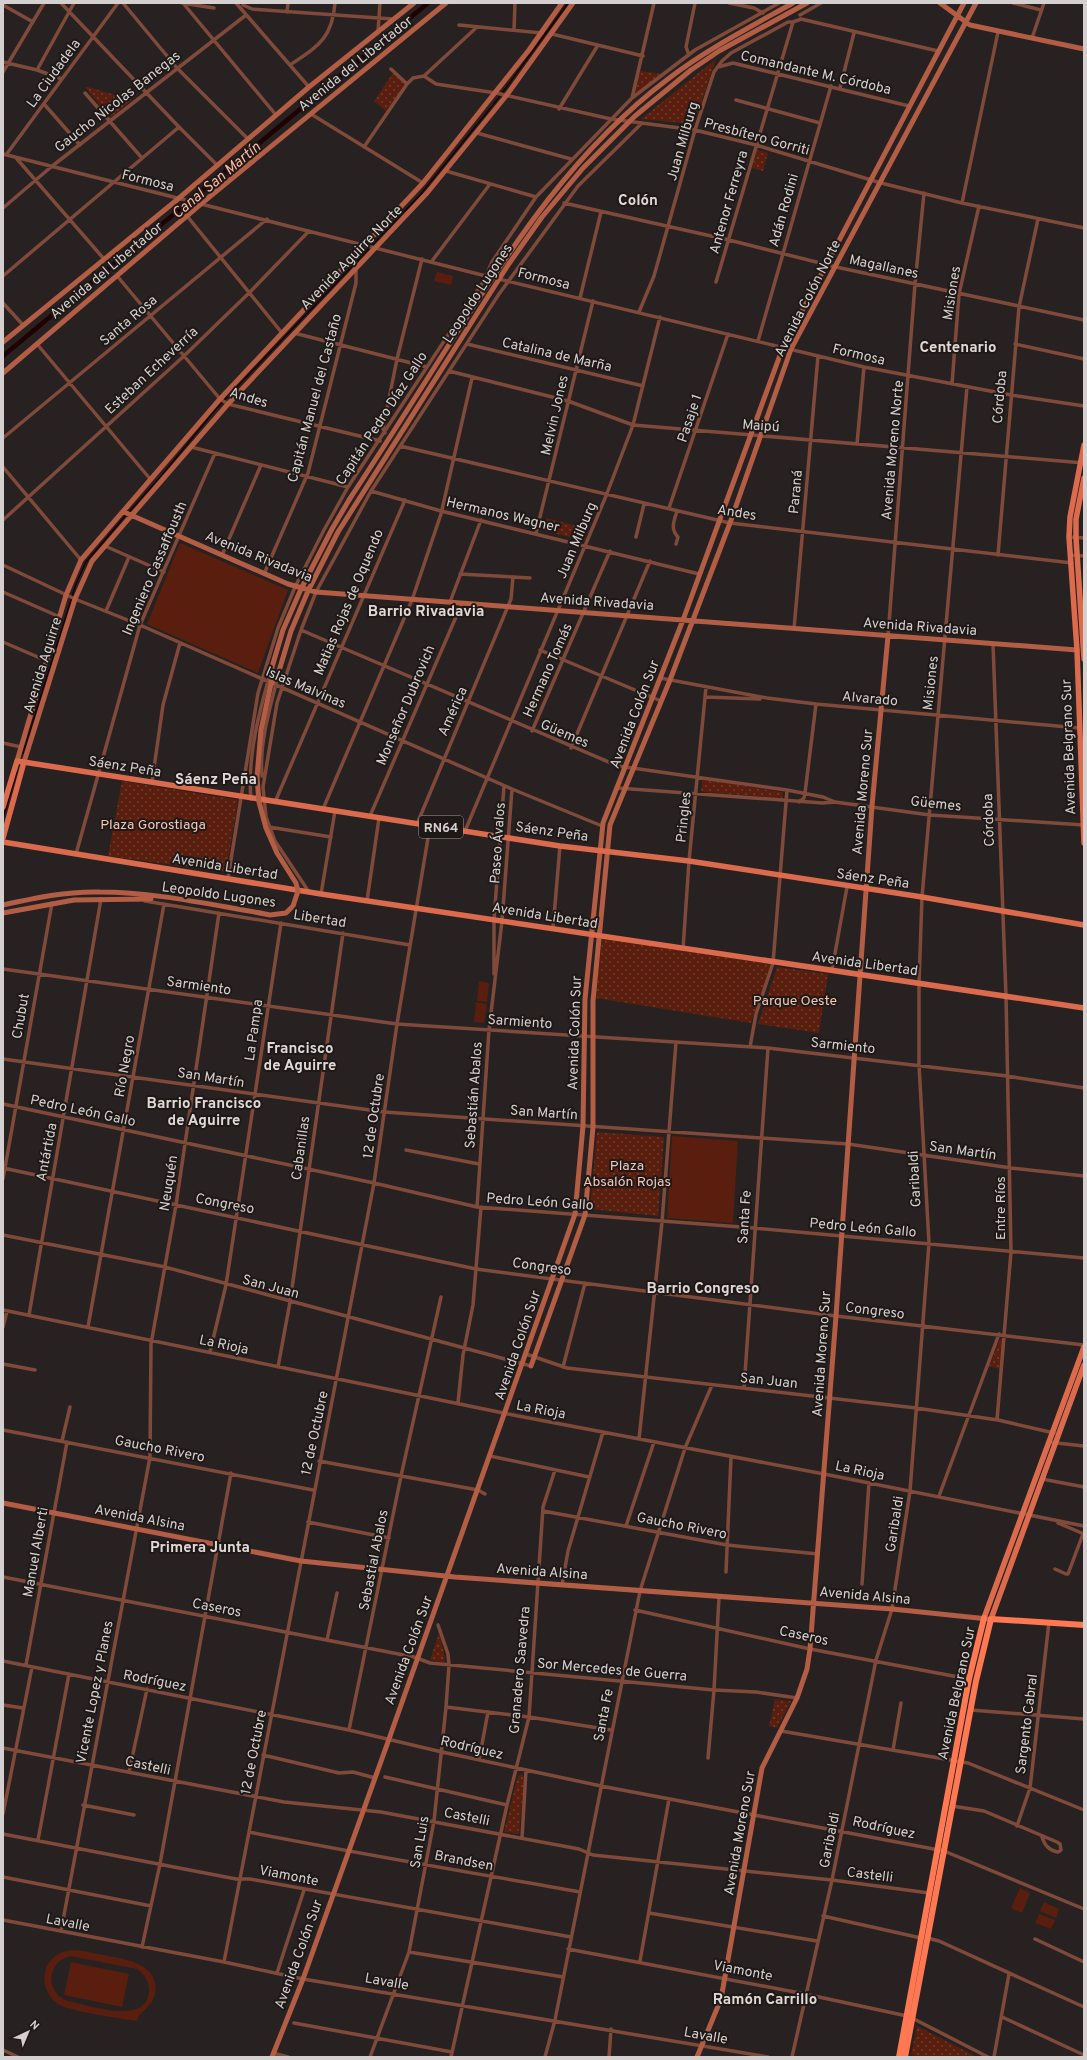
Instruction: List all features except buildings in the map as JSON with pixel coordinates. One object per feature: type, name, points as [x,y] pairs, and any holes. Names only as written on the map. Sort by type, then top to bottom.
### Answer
[{"type":"highway","name":"Avenida Alsina","points":[[988,1618],[1084,1625]]},
{"type":"highway","name":"Avenida Belgrano Sur","points":[[967,1709],[969,1679],[988,1618]]},
{"type":"highway","name":"Avenida Belgrano Sur","points":[[905,2057],[910,2017],[924,1938],[967,1709],[988,1618]]},
{"type":"highway","name":"Avenida Belgrano Sur","points":[[924,1938],[930,1893],[952,1806],[958,1762]]},
{"type":"highway","name":"Avenida Belgrano Sur","points":[[899,2057],[910,2017]]},
{"type":"main road","name":"Avenida del Libertador","points":[[3,342],[178,199],[309,87],[414,3]]},
{"type":"main road","name":"Avenida del Libertador","points":[[3,373],[187,216],[446,3]]},
{"type":"main road","name":"Avenida Aguirre Norte","points":[[129,513],[151,480],[224,402],[356,270],[446,171],[477,133],[562,3]]},
{"type":"main road","name":"Avenida Aguirre Norte","points":[[129,513],[191,447],[224,402],[282,332],[368,245],[501,95],[552,34],[573,3]]},
{"type":"main road","name":"Leopoldo Lugones","points":[[3,905],[49,895],[100,892],[133,894],[182,900],[270,915],[286,913],[293,906],[298,891],[296,883],[277,853],[266,828],[259,802],[257,776],[261,730],[271,684],[272,667],[283,630],[301,589],[346,506],[492,277],[560,183],[621,121],[667,80],[704,53],[793,3]]},
{"type":"main road","name":"Leopoldo Lugones","points":[[271,684],[279,671],[291,632],[308,591],[353,508],[499,278],[567,186],[630,122],[704,61],[807,3]]},
{"type":"main road","points":[[940,3],[965,22],[998,32],[1084,49]]},
{"type":"main road","name":"Avenida Colón Norte","points":[[683,620],[783,347],[964,3]]},
{"type":"main road","name":"Avenida Colón Norte","points":[[694,620],[792,349],[976,3]]},
{"type":"main road","name":"Avenida Belgrano Sur","points":[[1084,445],[1082,463],[1070,517],[1069,537],[1081,728],[1084,843]]},
{"type":"main road","points":[[1084,478],[1076,519],[1077,564],[1084,659]]},
{"type":"main road","name":"Avenida Rivadavia","points":[[129,513],[264,574],[308,591],[1084,651]]},
{"type":"main road","name":"Avenida Aguirre","points":[[3,838],[24,762],[74,599],[89,566],[129,513]]},
{"type":"main road","name":"Avenida Aguirre","points":[[3,807],[60,617],[82,560],[129,513]]},
{"type":"main road","name":"Avenida Colón Sur","points":[[272,2055],[302,1979],[390,1739],[417,1658],[506,1413],[575,1214],[583,1126],[584,1036],[591,934],[602,826],[683,620]]},
{"type":"main road","name":"Avenida Colón Sur","points":[[531,1366],[585,1215],[593,1127],[593,1001],[601,936],[610,825],[694,620]]},
{"type":"main road","name":"Avenida Moreno Sur","points":[[697,2057],[700,2045],[719,2004],[725,1978],[762,1768],[797,1698],[807,1669],[810,1649],[815,1603],[836,1316],[859,974],[872,806],[888,636]]},
{"type":"main road","name":"Sáenz Peña","points":[[17,761],[560,846],[689,861],[847,887],[922,897],[1084,925]]},
{"type":"main road","points":[[3,802],[6,796]]},
{"type":"main road","name":"Avenida Libertad","points":[[3,842],[321,894],[554,928],[773,963],[919,982],[1084,1008]]},
{"type":"main road","points":[[3,913],[52,903],[101,899],[182,900]]},
{"type":"main road","name":"Avenida Belgrano Sur","points":[[988,1618],[1022,1514],[1084,1346]]},
{"type":"main road","name":"Avenida Belgrano Sur","points":[[988,1618],[1029,1516],[1084,1364]]},
{"type":"main road","name":"Avenida Alsina","points":[[3,1503],[301,1561],[447,1576],[815,1603],[988,1618]]},
{"type":"street","points":[[3,72],[44,3]]},
{"type":"street","points":[[61,3],[146,93],[217,165]]},
{"type":"street","points":[[37,70],[74,3]]},
{"type":"street","name":"La Ciudadela","points":[[4,155],[44,104],[118,3]]},
{"type":"street","points":[[123,3],[177,68],[248,139]]},
{"type":"street","points":[[183,3],[214,8]]},
{"type":"street","points":[[183,3],[276,116]]},
{"type":"street","points":[[236,3],[252,9],[393,19]]},
{"type":"street","points":[[287,12],[288,3]]},
{"type":"street","points":[[290,65],[320,44],[334,15],[335,3]]},
{"type":"street","points":[[378,31],[380,3]]},
{"type":"street","points":[[514,30],[515,3]]},
{"type":"street","points":[[632,98],[643,56],[654,3]]},
{"type":"street","points":[[689,55],[686,47],[695,3]]},
{"type":"street","points":[[729,3],[754,8],[763,13]]},
{"type":"street","name":"Capitán Pedro Díaz Gallo","points":[[228,878],[261,680],[278,628],[295,587],[348,487],[380,441],[486,276],[492,262],[536,197],[571,159],[632,98],[689,55],[779,3]]},
{"type":"street","points":[[717,67],[731,53],[788,22],[793,22],[822,3]]},
{"type":"street","points":[[1013,3],[1041,10]]},
{"type":"street","points":[[1032,38],[1044,3]]},
{"type":"street","points":[[3,5],[33,22]]},
{"type":"street","points":[[242,6],[246,15],[309,87]]},
{"type":"street","points":[[797,8],[801,17]]},
{"type":"street","name":"Gaucho Nicolas Banegas","points":[[3,208],[51,167],[246,15]]},
{"type":"street","points":[[801,17],[854,32],[938,51]]},
{"type":"street","name":"Antenor Ferreyra","points":[[716,282],[793,22]]},
{"type":"street","points":[[459,25],[542,33]]},
{"type":"street","points":[[364,147],[407,84],[413,78],[424,76],[477,27]]},
{"type":"street","points":[[840,88],[854,32]]},
{"type":"street","points":[[962,202],[998,32]]},
{"type":"street","points":[[552,34],[643,56]]},
{"type":"street","points":[[559,109],[598,45]]},
{"type":"street","points":[[3,62],[9,62],[37,70],[62,79]]},
{"type":"street","name":"Comandante M. Córdoba","points":[[717,67],[733,63],[909,106]]},
{"type":"street","name":"Juan Milburg","points":[[639,312],[654,276],[695,130],[717,67]]},
{"type":"street","points":[[391,69],[407,84]]},
{"type":"street","name":"Presbítero Gorriti","points":[[424,76],[436,84],[501,95],[559,109],[621,121],[695,130],[756,145],[881,183],[979,206],[1084,228]]},
{"type":"street","name":"Adán Rodini","points":[[758,340],[808,161],[831,86]]},
{"type":"street","points":[[85,93],[142,158]]},
{"type":"street","points":[[736,100],[820,123]]},
{"type":"street","points":[[44,104],[80,145]]},
{"type":"street","points":[[311,114],[424,183]]},
{"type":"street","points":[[263,787],[277,703],[301,630],[316,592],[371,491],[467,344],[564,203],[585,177],[642,123]]},
{"type":"street","points":[[3,276],[179,127]]},
{"type":"street","points":[[477,133],[571,159]]},
{"type":"street","name":"Formosa","points":[[4,155],[178,199],[267,219],[486,276],[758,340],[864,368],[1011,395],[1084,406]]},
{"type":"street","points":[[17,158],[104,259]]},
{"type":"street","points":[[446,171],[536,197]]},
{"type":"street","points":[[432,261],[490,184]]},
{"type":"street","name":"Avenida Moreno Norte","points":[[888,636],[904,448],[915,284],[924,193]]},
{"type":"street","name":"Magallanes","points":[[564,203],[729,240],[826,265],[1084,320]]},
{"type":"street","name":"Misiones","points":[[952,384],[959,294],[979,206]]},
{"type":"street","points":[[580,298],[601,212]]},
{"type":"street","points":[[187,216],[282,332]]},
{"type":"street","name":"Santa Rosa","points":[[3,438],[267,219]]},
{"type":"street","name":"Córdoba","points":[[998,555],[1005,457],[1019,306],[1038,219]]},
{"type":"street","name":"Esteban Echeverría","points":[[3,520],[184,356],[250,292],[309,231]]},
{"type":"street","points":[[385,433],[383,429],[397,359],[422,259]]},
{"type":"street","name":"Capitán Manuel del Castaño","points":[[264,574],[307,477],[356,283],[356,270]]},
{"type":"street","name":"Andes","points":[[118,276],[150,316],[224,402],[319,427],[380,441]]},
{"type":"street","name":"Melvin Jones","points":[[536,533],[593,301]]},
{"type":"street","points":[[3,303],[23,326]]},
{"type":"street","name":"Juan Milburg","points":[[465,831],[606,496],[633,425],[660,318]]},
{"type":"street","points":[[294,333],[427,367]]},
{"type":"street","name":"Pasaje 1","points":[[669,508],[728,334]]},
{"type":"street","points":[[37,344],[151,480]]},
{"type":"street","name":"Catalina de Marña","points":[[467,344],[643,386]]},
{"type":"street","points":[[1015,344],[1084,359]]},
{"type":"street","name":"Paraná","points":[[794,629],[818,356]]},
{"type":"street","points":[[857,444],[864,368]]},
{"type":"street","name":"Maipú","points":[[449,371],[568,401],[633,425],[1082,463]]},
{"type":"street","points":[[323,809],[412,600],[441,511],[472,378]]},
{"type":"street","name":"Misiones","points":[[919,982],[922,897],[946,641],[967,386]]},
{"type":"street","name":"Andes","points":[[400,446],[550,480],[606,496],[669,508],[730,523],[895,544],[1077,564]]},
{"type":"street","points":[[191,447],[348,487]]},
{"type":"street","name":"Ingeniero Cassaffousth","points":[[76,855],[140,625],[180,537],[215,454]]},
{"type":"street","points":[[222,555],[261,465]]},
{"type":"street","points":[[3,467],[82,560]]},
{"type":"street","name":"Hermanos Wagner","points":[[371,491],[441,511],[610,551],[699,574]]},
{"type":"street","name":"Matias Rojas de Oquendo","points":[[275,802],[405,500]]},
{"type":"street","points":[[636,537],[644,504]]},
{"type":"street","points":[[676,544],[678,538],[673,531],[673,527],[677,511]]},
{"type":"street","points":[[450,602],[481,520]]},
{"type":"street","points":[[1069,537],[1084,538]]},
{"type":"street","points":[[105,546],[164,572]]},
{"type":"street","name":"Hermano Tomás","points":[[532,731],[610,551]]},
{"type":"street","points":[[1070,555],[1084,556]]},
{"type":"street","points":[[106,612],[130,557]]},
{"type":"street","points":[[571,748],[650,561]]},
{"type":"street","name":"Islas Malvinas","points":[[3,565],[67,596],[140,625],[261,680],[402,740],[504,786],[602,826]]},
{"type":"street","points":[[460,574],[530,578]]},
{"type":"street","points":[[507,607],[511,599],[513,577]]},
{"type":"street","points":[[3,592],[60,617]]},
{"type":"street","name":"Monseñor Dubrovich","points":[[370,816],[425,684],[462,603]]},
{"type":"street","name":"América","points":[[417,824],[443,758],[468,703],[507,607]]},
{"type":"street","name":"Güemes","points":[[301,630],[571,748],[618,766],[787,790],[823,796],[835,802]]},
{"type":"street","points":[[3,642],[47,661]]},
{"type":"street","points":[[152,782],[162,705],[180,643]]},
{"type":"street","name":"Córdoba","points":[[993,644],[1006,996]]},
{"type":"street","points":[[540,650],[661,701]]},
{"type":"street","name":"Alvarado","points":[[660,678],[767,698],[816,704],[996,719],[1081,728]]},
{"type":"street","points":[[271,684],[262,759],[263,800],[269,827],[284,857],[309,892]]},
{"type":"street","points":[[252,798],[251,762],[271,684]]},
{"type":"street","name":"Pringles","points":[[684,949],[689,861],[706,687]]},
{"type":"street","points":[[705,696],[767,698]]},
{"type":"street","points":[[799,802],[804,798],[805,793],[816,704]]},
{"type":"street","points":[[3,743],[21,747]]},
{"type":"street","name":"Paseo Ávalos","points":[[494,986],[494,920],[504,786]]},
{"type":"street","name":"Güemes","points":[[618,788],[799,802],[835,802],[930,815],[1084,825]]},
{"type":"street","name":"Paseo Ávalos","points":[[494,986],[502,921],[512,789]]},
{"type":"street","points":[[750,1047],[756,1014],[773,963],[787,790]]},
{"type":"street","points":[[321,894],[335,811]]},
{"type":"street","points":[[367,901],[379,818]]},
{"type":"street","points":[[417,908],[430,826]]},
{"type":"street","points":[[269,827],[331,837]]},
{"type":"street","points":[[554,928],[560,846]]},
{"type":"street","points":[[832,970],[847,887]]},
{"type":"street","name":"Antártida","points":[[29,1315],[73,1068],[86,981],[101,899]]},
{"type":"street","name":"Libertad","points":[[132,899],[410,945]]},
{"type":"street","name":"Chubut","points":[[3,1180],[38,974],[52,903]]},
{"type":"street","name":"Río Negro","points":[[88,1327],[164,904]]},
{"type":"street","name":"12 de Octubre","points":[[224,1962],[301,1561],[313,1490],[363,1244],[374,1183],[397,1024],[417,908]]},
{"type":"street","name":"Neuquén","points":[[150,1457],[152,1340],[176,1204],[219,913]]},
{"type":"street","name":"La Pampa","points":[[210,1352],[226,1285],[281,923]]},
{"type":"street","name":"Cabanillas","points":[[278,1366],[290,1302],[317,1103],[343,933]]},
{"type":"street","name":"Sarmiento","points":[[3,969],[397,1024],[768,1048],[1007,1076],[1084,1088]]},
{"type":"street","name":"Garibaldi","points":[[792,2057],[805,1994],[832,1880],[876,1660],[892,1609],[910,1492],[929,1243],[919,1065],[919,982]]},
{"type":"street","name":"Sebastián Abalos","points":[[458,1403],[465,1347],[472,1312],[476,1269],[479,1207],[479,1164],[489,1030],[494,986]]},
{"type":"street","name":"Entre Ríos","points":[[997,1420],[1011,1252],[1011,1168],[1007,1076],[1006,996]]},
{"type":"street","points":[[639,1439],[656,1292],[676,1042]]},
{"type":"street","name":"Santa Fe","points":[[744,1388],[754,1228],[768,1048]]},
{"type":"street","name":"San Martín","points":[[3,1059],[384,1112],[848,1144],[1011,1168],[1084,1176]]},
{"type":"street","name":"Pedro León Gallo","points":[[3,1104],[185,1144],[374,1183],[479,1207],[754,1228],[1084,1258]]},
{"type":"street","points":[[406,1150],[479,1164]]},
{"type":"street","name":"Congreso","points":[[4,1168],[300,1230],[476,1269],[836,1316],[999,1334],[1004,1336],[1084,1346]]},
{"type":"street","name":"San Juan","points":[[3,1235],[165,1267],[226,1285],[348,1318],[465,1347],[531,1366]]},
{"type":"street","points":[[563,1367],[585,1283]]},
{"type":"street","name":"Sebastial Abalos","points":[[349,1730],[367,1649],[418,1395],[441,1297]]},
{"type":"street","points":[[3,1327],[5,1310]]},
{"type":"street","name":"La Rioja","points":[[5,1310],[506,1413],[910,1492],[939,1496],[1050,1520]]},
{"type":"street","points":[[939,1496],[999,1334]]},
{"type":"street","name":"San Juan","points":[[526,1354],[563,1367],[647,1378],[829,1397],[969,1415],[997,1420],[1058,1435]]},
{"type":"street","points":[[3,1364],[35,1370]]},
{"type":"street","name":"Santa Fe","points":[[544,2057],[555,2020],[635,1610],[684,1448],[712,1385]]},
{"type":"street","points":[[62,1441],[70,1406]]},
{"type":"street","name":"Gaucho Rivero","points":[[3,1430],[150,1457],[313,1490]]},
{"type":"street","points":[[562,1584],[568,1551],[603,1432]]},
{"type":"street","name":"Manuel Alberti","points":[[26,1665],[68,1442]]},
{"type":"street","points":[[626,1526],[654,1442]]},
{"type":"street","points":[[1048,1442],[1055,1444],[1084,1446]]},
{"type":"street","points":[[490,1456],[589,1477]]},
{"type":"street","name":"Vicente Lopez y Planes","points":[[61,1931],[75,1848],[150,1457]]},
{"type":"street","points":[[726,1572],[731,1457]]},
{"type":"street","points":[[319,1461],[478,1490],[485,1494]]},
{"type":"street","name":"Granadero Saavedra","points":[[451,2057],[507,1805],[529,1717],[543,1511],[555,1470]]},
{"type":"street","points":[[142,1947],[160,1864],[231,1473]]},
{"type":"street","points":[[1042,1479],[1084,1487]]},
{"type":"street","points":[[862,1584],[869,1483]]},
{"type":"street","name":"Gaucho Rivero","points":[[543,1511],[727,1545],[818,1554]]},
{"type":"street","points":[[1050,1520],[1084,1526]]},
{"type":"street","points":[[1050,1520],[1084,1534],[1068,1574],[1055,1569]]},
{"type":"street","points":[[308,1522],[389,1538]]},
{"type":"street","name":"Caseros","points":[[3,1577],[417,1658],[425,1662]]},
{"type":"street","points":[[327,1640],[337,1593]]},
{"type":"street","points":[[708,1758],[714,1690],[719,1597]]},
{"type":"street","name":"Caseros","points":[[635,1610],[718,1627],[810,1649],[876,1660],[969,1679]]},
{"type":"street","name":"Sargento Cabral","points":[[1017,1826],[1030,1788],[1049,1622]]},
{"type":"street","name":"San Luis","points":[[370,2057],[409,1952],[434,1821],[442,1752],[449,1665],[448,1654],[438,1625]]},
{"type":"street","name":"Rodríguez","points":[[3,1661],[349,1730],[442,1752],[601,1786],[842,1830],[941,1850],[1084,1909]]},
{"type":"street","name":"Sor Mercedes de Guerra","points":[[425,1662],[714,1690],[756,1692],[797,1698]]},
{"type":"street","points":[[3,1814],[32,1666]]},
{"type":"street","points":[[38,1840],[69,1674]]},
{"type":"street","points":[[129,1772],[147,1689]]},
{"type":"street","points":[[893,1750],[901,1703]]},
{"type":"street","points":[[3,1705],[23,1708]]},
{"type":"street","points":[[446,1707],[529,1717],[611,1730]]},
{"type":"street","points":[[967,1709],[1084,1719]]},
{"type":"street","points":[[479,1760],[488,1712]]},
{"type":"street","points":[[781,1731],[968,1764],[1084,1810]]},
{"type":"street","name":"Castelli","points":[[3,1748],[256,1797],[311,1806],[363,1810],[434,1821],[522,1838],[588,1853],[658,1862],[832,1880],[930,1893]]},
{"type":"street","points":[[264,1755],[339,1773],[354,1772],[375,1778]]},
{"type":"street","points":[[522,1838],[526,1770]]},
{"type":"street","points":[[384,1777],[507,1805]]},
{"type":"street","points":[[640,1961],[669,1799]]},
{"type":"street","points":[[84,1805],[134,1815]]},
{"type":"street","points":[[952,1806],[979,1810],[1060,1844],[1061,1850],[1058,1852],[1050,1850],[1044,1843],[1042,1837]]},
{"type":"street","name":"Brandsen","points":[[249,1832],[348,1852],[426,1864],[580,1892]]},
{"type":"street","name":"Viamonte","points":[[3,1834],[240,1879],[333,1894],[571,1937]]},
{"type":"street","points":[[3,1878],[151,1906]]},
{"type":"street","points":[[277,1973],[304,1890]]},
{"type":"street","points":[[649,1913],[735,1926],[817,1941]]},
{"type":"street","points":[[823,1916],[939,1940],[1009,1974],[1084,2007]]},
{"type":"street","name":"Lavalle","points":[[3,1920],[224,1962],[302,1979],[611,2029],[768,2057]]},
{"type":"street","points":[[1035,1939],[1084,1962]]},
{"type":"street","name":"Viamonte","points":[[568,1949],[640,1961],[910,2017],[988,2057]]},
{"type":"street","points":[[409,1952],[563,1977]]},
{"type":"street","points":[[994,2057],[1009,1974]]},
{"type":"street","points":[[1002,2017],[1084,2055]]},
{"type":"street","points":[[294,2023],[452,2052]]},
{"type":"street","points":[[609,2057],[611,2029]]},
{"type":"street","points":[[3,2050],[18,2057]]},
{"type":"street","points":[[272,2055],[288,2057]]},
{"type":"green space","points":[[716,59],[694,124],[641,119]]},
{"type":"green space","points":[[640,71],[661,74],[635,93]]},
{"type":"green space","points":[[393,73],[405,84],[386,111],[374,101]]},
{"type":"green space","points":[[85,87],[88,87],[132,100],[110,118]]},
{"type":"green space","points":[[757,150],[768,153],[763,171],[752,168]]},
{"type":"green space","points":[[437,272],[453,276],[451,285],[434,281]]},
{"type":"green space","points":[[546,518],[588,529],[584,541],[542,530]]},
{"type":"green space","points":[[180,543],[288,590],[258,673],[147,624]]},
{"type":"green space","points":[[703,779],[782,792],[783,796],[782,798],[703,792],[701,790]]},
{"type":"green space","name":"Plaza Gorostiaga","points":[[122,781],[238,800],[226,872],[108,856]]},
{"type":"green space","points":[[602,938],[771,964],[751,1023],[596,998]]},
{"type":"green space","name":"Parque Oeste","points":[[777,967],[828,974],[819,1033],[758,1024]]},
{"type":"green space","points":[[479,981],[489,983],[487,1002],[477,1001]]},
{"type":"green space","points":[[476,1002],[487,1004],[484,1023],[474,1022]]},
{"type":"green space","name":"Plaza Absalón Rojas","points":[[597,1132],[664,1137],[658,1216],[590,1209]]},
{"type":"green space","points":[[672,1136],[738,1141],[733,1223],[667,1218]]},
{"type":"green space","points":[[1000,1339],[1003,1339],[1000,1369],[989,1366]]},
{"type":"green space","points":[[439,1633],[445,1657],[444,1662],[430,1660]]},
{"type":"green space","points":[[775,1699],[791,1701],[777,1728],[769,1726]]},
{"type":"green space","points":[[520,1774],[522,1774],[524,1781],[519,1834],[504,1832],[517,1779]]},
{"type":"green space","points":[[1020,1888],[1030,1893],[1022,1913],[1011,1908]]},
{"type":"green space","points":[[1044,1902],[1059,1909],[1056,1918],[1040,1911]]},
{"type":"green space","points":[[1039,1914],[1055,1920],[1051,1929],[1035,1923]]},
{"type":"green space","points":[[71,1950],[83,1951],[134,1962],[148,1970],[153,1976],[155,1994],[149,2006],[140,2015],[137,2021],[74,2010],[58,2004],[50,1997],[44,1977],[47,1966],[55,1956],[62,1952]],"holes":[[[70,1956],[137,1969],[146,1978],[149,1990],[146,2001],[139,2008],[128,2011],[103,2009],[68,2001],[60,1997],[52,1985],[51,1978],[56,1964],[62,1959]]]},
{"type":"green space","points":[[71,1962],[129,1974],[122,2007],[64,1995]]},
{"type":"green space","points":[[917,2026],[977,2057],[923,2057],[911,2055]]},
{"type":"waterway","name":"Canal San Martín","points":[[3,356],[428,3]]},
{"type":"waterway","points":[[128,513],[162,475],[215,410],[420,195],[497,100],[568,3]]},
{"type":"waterway","points":[[23,753],[76,584],[86,562],[126,515]]},
{"type":"waterway","points":[[3,818],[17,772]]},
{"type":"district","name":"Colón","points":[[638,200]]},
{"type":"district","name":"Centenario","points":[[958,347]]},
{"type":"district","name":"Barrio Rivadavia","points":[[426,611]]},
{"type":"district","name":"Sáenz Peña","points":[[216,779]]},
{"type":"district","name":"Francisco de Aguirre","points":[[300,1056]]},
{"type":"district","name":"Barrio Francisco de Aguirre","points":[[204,1112]]},
{"type":"district","name":"Barrio Congreso","points":[[703,1288]]},
{"type":"district","name":"Primera Junta","points":[[200,1547]]},
{"type":"district","name":"Ramón Carrillo","points":[[765,1999]]}]
